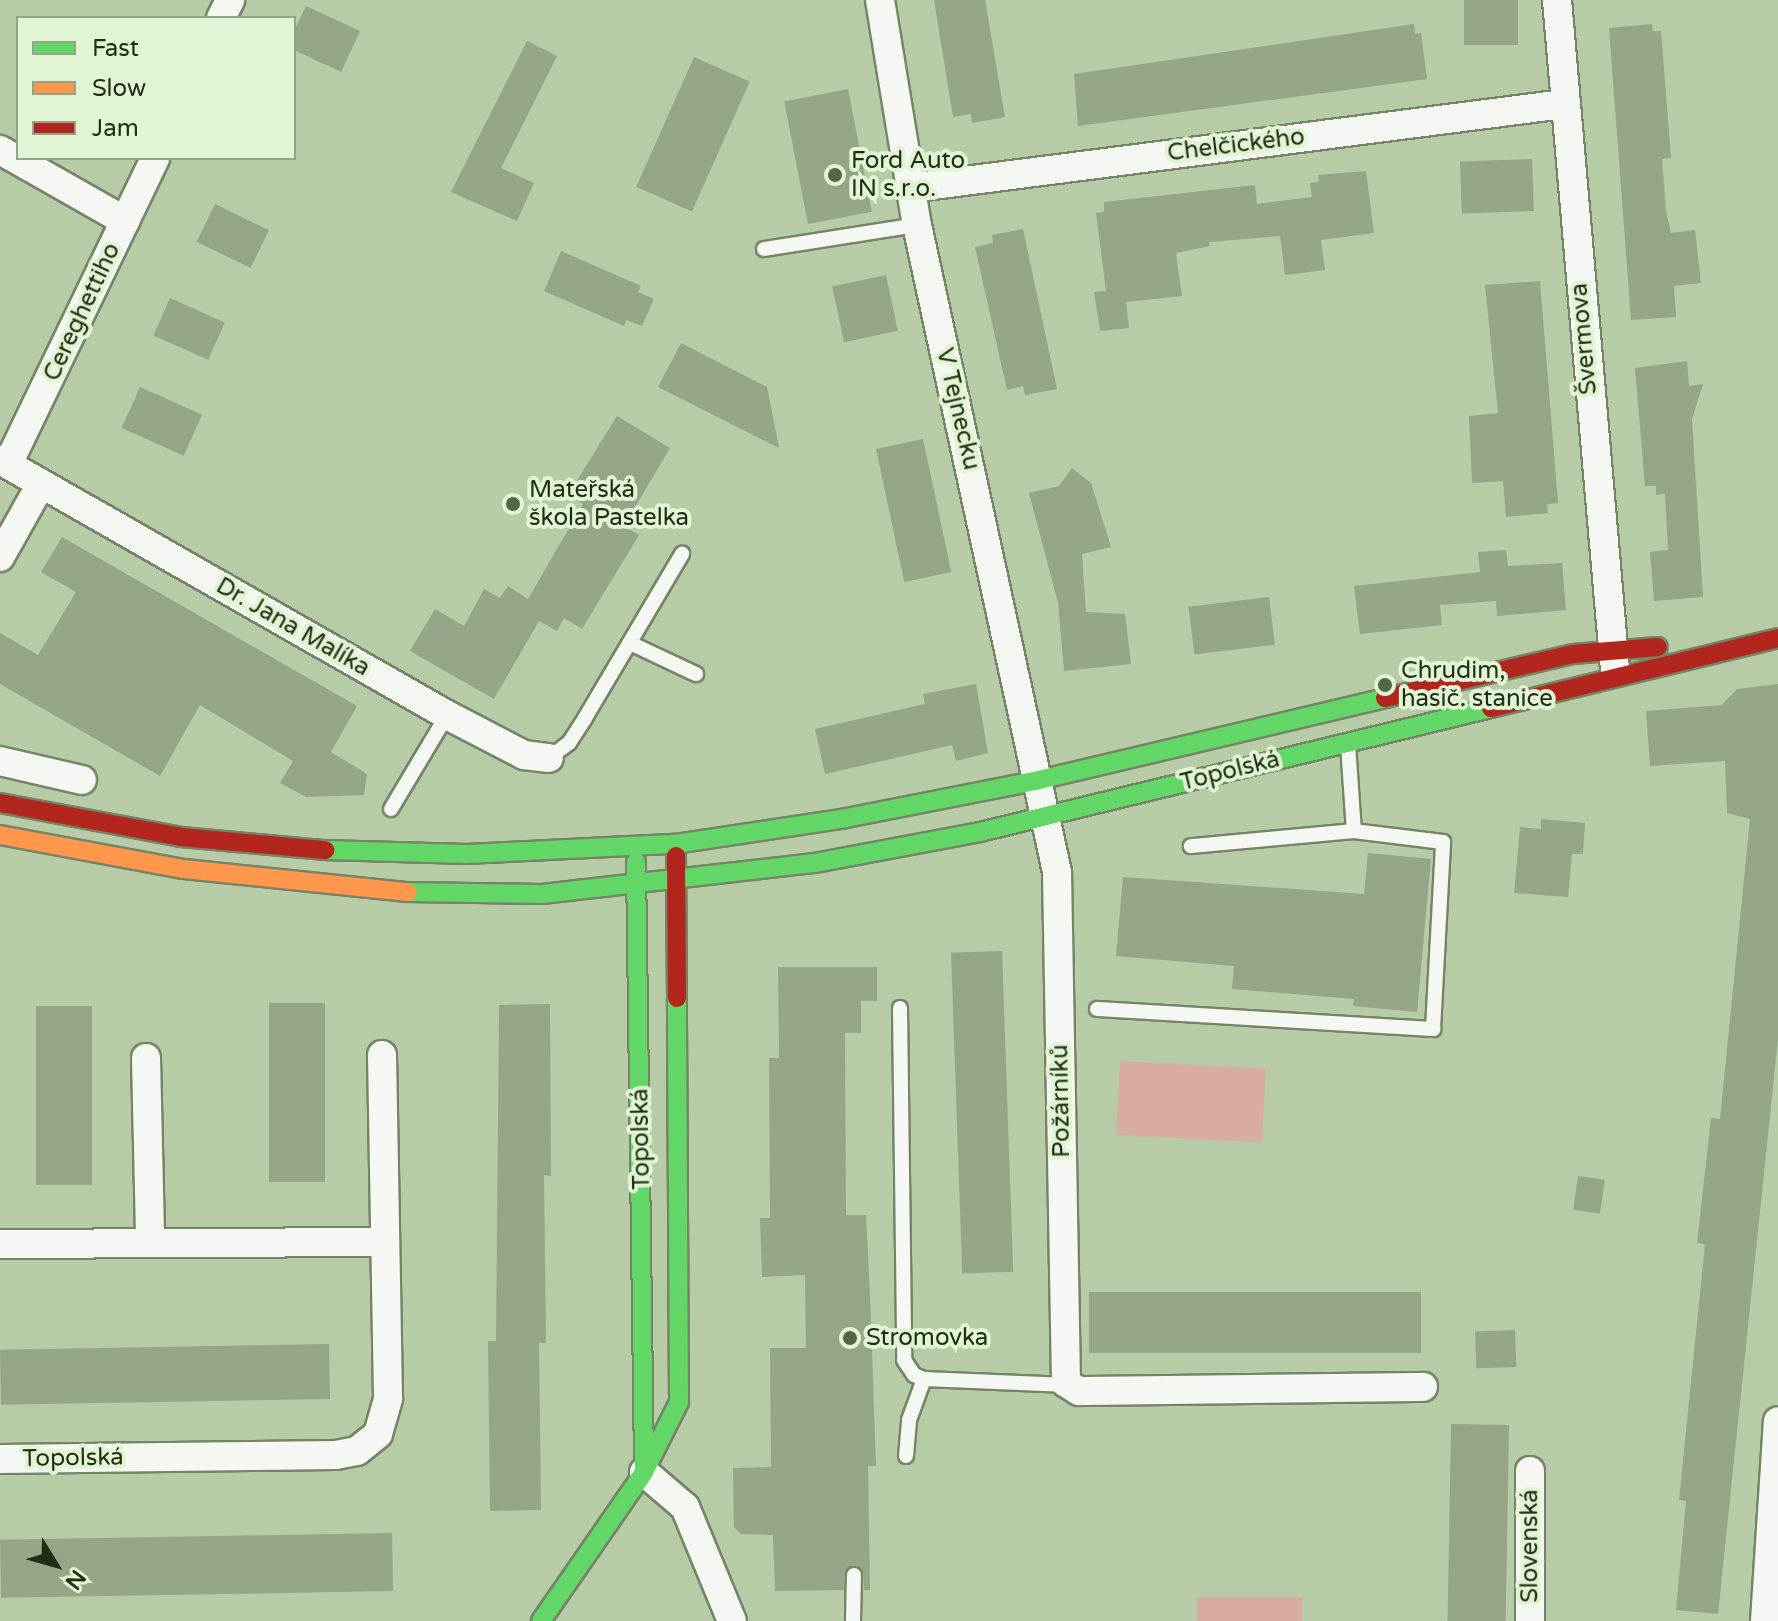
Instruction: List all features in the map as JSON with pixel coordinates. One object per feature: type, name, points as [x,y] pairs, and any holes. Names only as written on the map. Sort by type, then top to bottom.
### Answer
[{"type":"main road","name":"Topolská","points":[[678,882],[815,863],[1046,817],[1573,654],[1614,665],[1651,649],[1778,619]]},
{"type":"main road","name":"Topolská","points":[[644,1472],[638,885],[635,847],[675,844],[846,818],[1344,726],[1614,665],[1778,638]]},
{"type":"main road","points":[[0,803],[181,837],[289,849],[451,854],[635,847]]},
{"type":"main road","points":[[0,835],[139,863],[349,887],[517,894],[678,882]]},
{"type":"main road","name":"Topolská","points":[[541,1621],[644,1472],[668,1430],[680,1390],[678,882],[675,844]]},
{"type":"street","name":"V Tejnecku","points":[[880,0],[917,225],[1046,817]]},
{"type":"street","name":"Švermova","points":[[1557,0],[1614,665]]},
{"type":"street","name":"Chelčického","points":[[910,188],[1564,104]]},
{"type":"street","points":[[18,160],[125,221]]},
{"type":"street","name":"Cereghettiho","points":[[4,462],[154,160]]},
{"type":"street","name":"Dr. Jana Malíka","points":[[4,462],[447,715],[524,755],[549,758]]},
{"type":"street","points":[[0,557],[41,484]]},
{"type":"street","points":[[0,761],[82,780]]},
{"type":"street","name":"Požárníků","points":[[1046,817],[1058,878],[1068,1385]]},
{"type":"street","name":"Topolská","points":[[0,1459],[357,1451],[378,1434],[387,1412],[382,1055]]},
{"type":"street","points":[[146,1058],[150,1239]]},
{"type":"street","points":[[0,1244],[150,1239],[384,1242]]},
{"type":"street","points":[[1068,1385],[1079,1391],[1423,1387]]},
{"type":"street","points":[[1765,1621],[1778,1421]]},
{"type":"street","name":"Slovenská","points":[[1530,1471],[1530,1621]]},
{"type":"street","points":[[644,1472],[685,1507],[732,1621]]},
{"type":"lane","points":[[764,249],[917,225]]},
{"type":"lane","points":[[549,758],[569,743],[682,554]]},
{"type":"lane","points":[[630,643],[696,674]]},
{"type":"lane","points":[[391,809],[447,715]]},
{"type":"lane","points":[[1344,726],[1354,831]]},
{"type":"lane","points":[[1097,1009],[1433,1029],[1443,842],[1354,831],[1191,846]]},
{"type":"lane","points":[[900,1008],[904,1360],[914,1375],[924,1379],[1068,1385]]},
{"type":"lane","points":[[906,1456],[909,1420],[924,1379]]},
{"type":"lane","points":[[853,1621],[854,1575]]},
{"type":"shaded area","points":[[1120,1061],[1266,1069],[1262,1143],[1116,1135]]},
{"type":"shaded area","points":[[1197,1597],[1302,1597],[1302,1621],[1197,1621]]},
{"type":"building","points":[[934,0],[985,0],[1005,117],[972,123],[971,114],[953,117]]},
{"type":"building","points":[[1464,0],[1518,0],[1518,45],[1464,45]]},
{"type":"building","points":[[306,6],[360,31],[341,72],[296,51],[296,27]]},
{"type":"building","points":[[1414,24],[1415,34],[1421,33],[1427,79],[1078,126],[1074,74]]},
{"type":"building","points":[[1652,24],[1653,31],[1661,31],[1671,158],[1662,159],[1666,211],[1671,233],[1695,230],[1701,283],[1674,286],[1676,317],[1631,320],[1609,28]]},
{"type":"building","points":[[527,41],[557,56],[501,168],[534,183],[517,221],[451,192]]},
{"type":"building","points":[[694,57],[750,82],[692,212],[636,187]]},
{"type":"building","points":[[848,89],[872,212],[808,224],[784,101]]},
{"type":"building","points":[[1532,159],[1534,211],[1462,213],[1460,162]]},
{"type":"building","points":[[1366,171],[1374,233],[1321,240],[1325,270],[1285,275],[1280,236],[1209,242],[1210,246],[1176,253],[1182,296],[1126,302],[1129,328],[1100,331],[1094,292],[1106,291],[1096,213],[1104,212],[1104,202],[1255,185],[1257,204],[1312,197],[1310,183],[1319,182],[1318,175]]},
{"type":"building","points":[[215,204],[269,230],[251,268],[197,242]]},
{"type":"building","points":[[1023,229],[1057,389],[1025,395],[1023,386],[1007,390],[975,247],[993,243],[992,235]]},
{"type":"building","points":[[561,251],[641,286],[638,292],[654,299],[642,326],[626,320],[624,326],[544,291]]},
{"type":"building","points":[[886,275],[898,331],[844,342],[832,286]]},
{"type":"building","points":[[1540,281],[1558,503],[1547,504],[1548,513],[1506,517],[1503,481],[1472,483],[1469,416],[1498,413],[1485,285]]},
{"type":"building","points":[[170,298],[225,322],[208,360],[153,335]]},
{"type":"building","points":[[681,343],[767,387],[779,448],[658,387]]},
{"type":"building","points":[[1687,361],[1689,386],[1703,384],[1692,419],[1703,597],[1654,601],[1650,552],[1668,550],[1665,494],[1656,495],[1656,486],[1645,486],[1635,368]]},
{"type":"building","points":[[140,387],[202,415],[184,456],[122,428]]},
{"type":"building","points":[[617,416],[670,448],[624,526],[639,535],[582,629],[564,618],[557,631],[539,621],[494,699],[410,651],[435,609],[464,626],[484,589],[500,598],[508,586],[528,599],[583,504],[568,495]]},
{"type":"building","points":[[923,439],[951,572],[904,582],[876,449]]},
{"type":"building","points":[[1072,468],[1091,483],[1111,547],[1082,554],[1086,612],[1125,614],[1131,664],[1064,671],[1058,603],[1029,493],[1059,486]]},
{"type":"building","points":[[62,537],[357,706],[331,752],[367,774],[364,795],[306,797],[280,783],[293,761],[200,705],[160,776],[0,684],[0,633],[38,655],[76,592],[41,572]]},
{"type":"building","points":[[1506,550],[1508,566],[1562,563],[1566,610],[1497,616],[1496,601],[1440,605],[1442,625],[1360,634],[1354,586],[1480,572],[1478,552]]},
{"type":"building","points":[[1269,597],[1275,645],[1194,655],[1189,607]]},
{"type":"building","points":[[976,684],[988,753],[956,761],[952,745],[825,774],[815,729],[925,704],[923,694]]},
{"type":"building","points":[[1778,684],[1778,1039],[1718,1614],[1676,1610],[1686,1501],[1679,1500],[1705,1244],[1697,1243],[1711,1118],[1720,1119],[1750,819],[1727,813],[1725,761],[1650,766],[1646,711],[1722,705],[1737,689]]},
{"type":"building","points":[[1541,819],[1585,823],[1583,854],[1572,854],[1568,897],[1514,893],[1520,827],[1541,829]]},
{"type":"building","points":[[1368,853],[1431,859],[1417,1012],[1353,1006],[1354,999],[1232,989],[1234,966],[1116,956],[1123,877],[1364,894]]},
{"type":"building","points":[[1002,951],[1013,1272],[962,1274],[951,953]]},
{"type":"building","points":[[778,967],[877,967],[877,1001],[861,1001],[861,1033],[845,1033],[846,1215],[866,1215],[870,1296],[876,1466],[868,1466],[870,1590],[864,1590],[863,1571],[853,1565],[845,1571],[844,1590],[775,1591],[773,1535],[741,1534],[734,1527],[733,1468],[771,1467],[770,1348],[806,1348],[805,1275],[762,1277],[760,1218],[770,1218],[769,1058],[779,1058]]},
{"type":"building","points":[[269,1003],[325,1003],[325,1182],[269,1182]]},
{"type":"building","points":[[550,1004],[551,1176],[544,1175],[546,1343],[539,1343],[541,1510],[490,1511],[488,1341],[496,1341],[499,1005]]},
{"type":"building","points":[[36,1006],[92,1006],[92,1185],[36,1185]]},
{"type":"building","points":[[1578,1176],[1605,1180],[1600,1213],[1573,1210]]},
{"type":"building","points":[[1089,1292],[1421,1292],[1421,1353],[1089,1353]]},
{"type":"building","points":[[1515,1330],[1516,1367],[1476,1368],[1475,1331]]},
{"type":"building","points":[[329,1344],[330,1399],[1,1405],[0,1350]]},
{"type":"building","points":[[1451,1424],[1509,1425],[1506,1621],[1448,1621]]},
{"type":"building","points":[[392,1533],[393,1591],[1,1598],[0,1540]]},
{"type":"traffic: fast","points":[[325,850],[467,854],[675,844],[846,818],[1039,780],[1385,698]]},
{"type":"traffic: fast","points":[[408,892],[542,894],[815,863],[980,832],[1491,708]]},
{"type":"traffic: fast","points":[[636,862],[644,1469]]},
{"type":"traffic: fast","points":[[541,1621],[644,1472],[679,1402],[677,998]]},
{"type":"traffic: slow","points":[[0,835],[184,869],[408,892]]},
{"type":"traffic: jam","points":[[1491,708],[1778,638]]},
{"type":"traffic: jam","points":[[1385,698],[1573,654],[1658,647]]},
{"type":"traffic: jam","points":[[0,803],[181,837],[325,850]]},
{"type":"traffic: jam","points":[[676,856],[677,998]]},
{"type":"place","name":"Ford Auto IN s.r.o.","points":[[835,175]]},
{"type":"place","name":"Mateřská škola Pastelka","points":[[513,504]]},
{"type":"place","name":"Chrudim, hasič. stanice","points":[[1385,685]]},
{"type":"place","name":"Stromovka","points":[[850,1338]]}]
